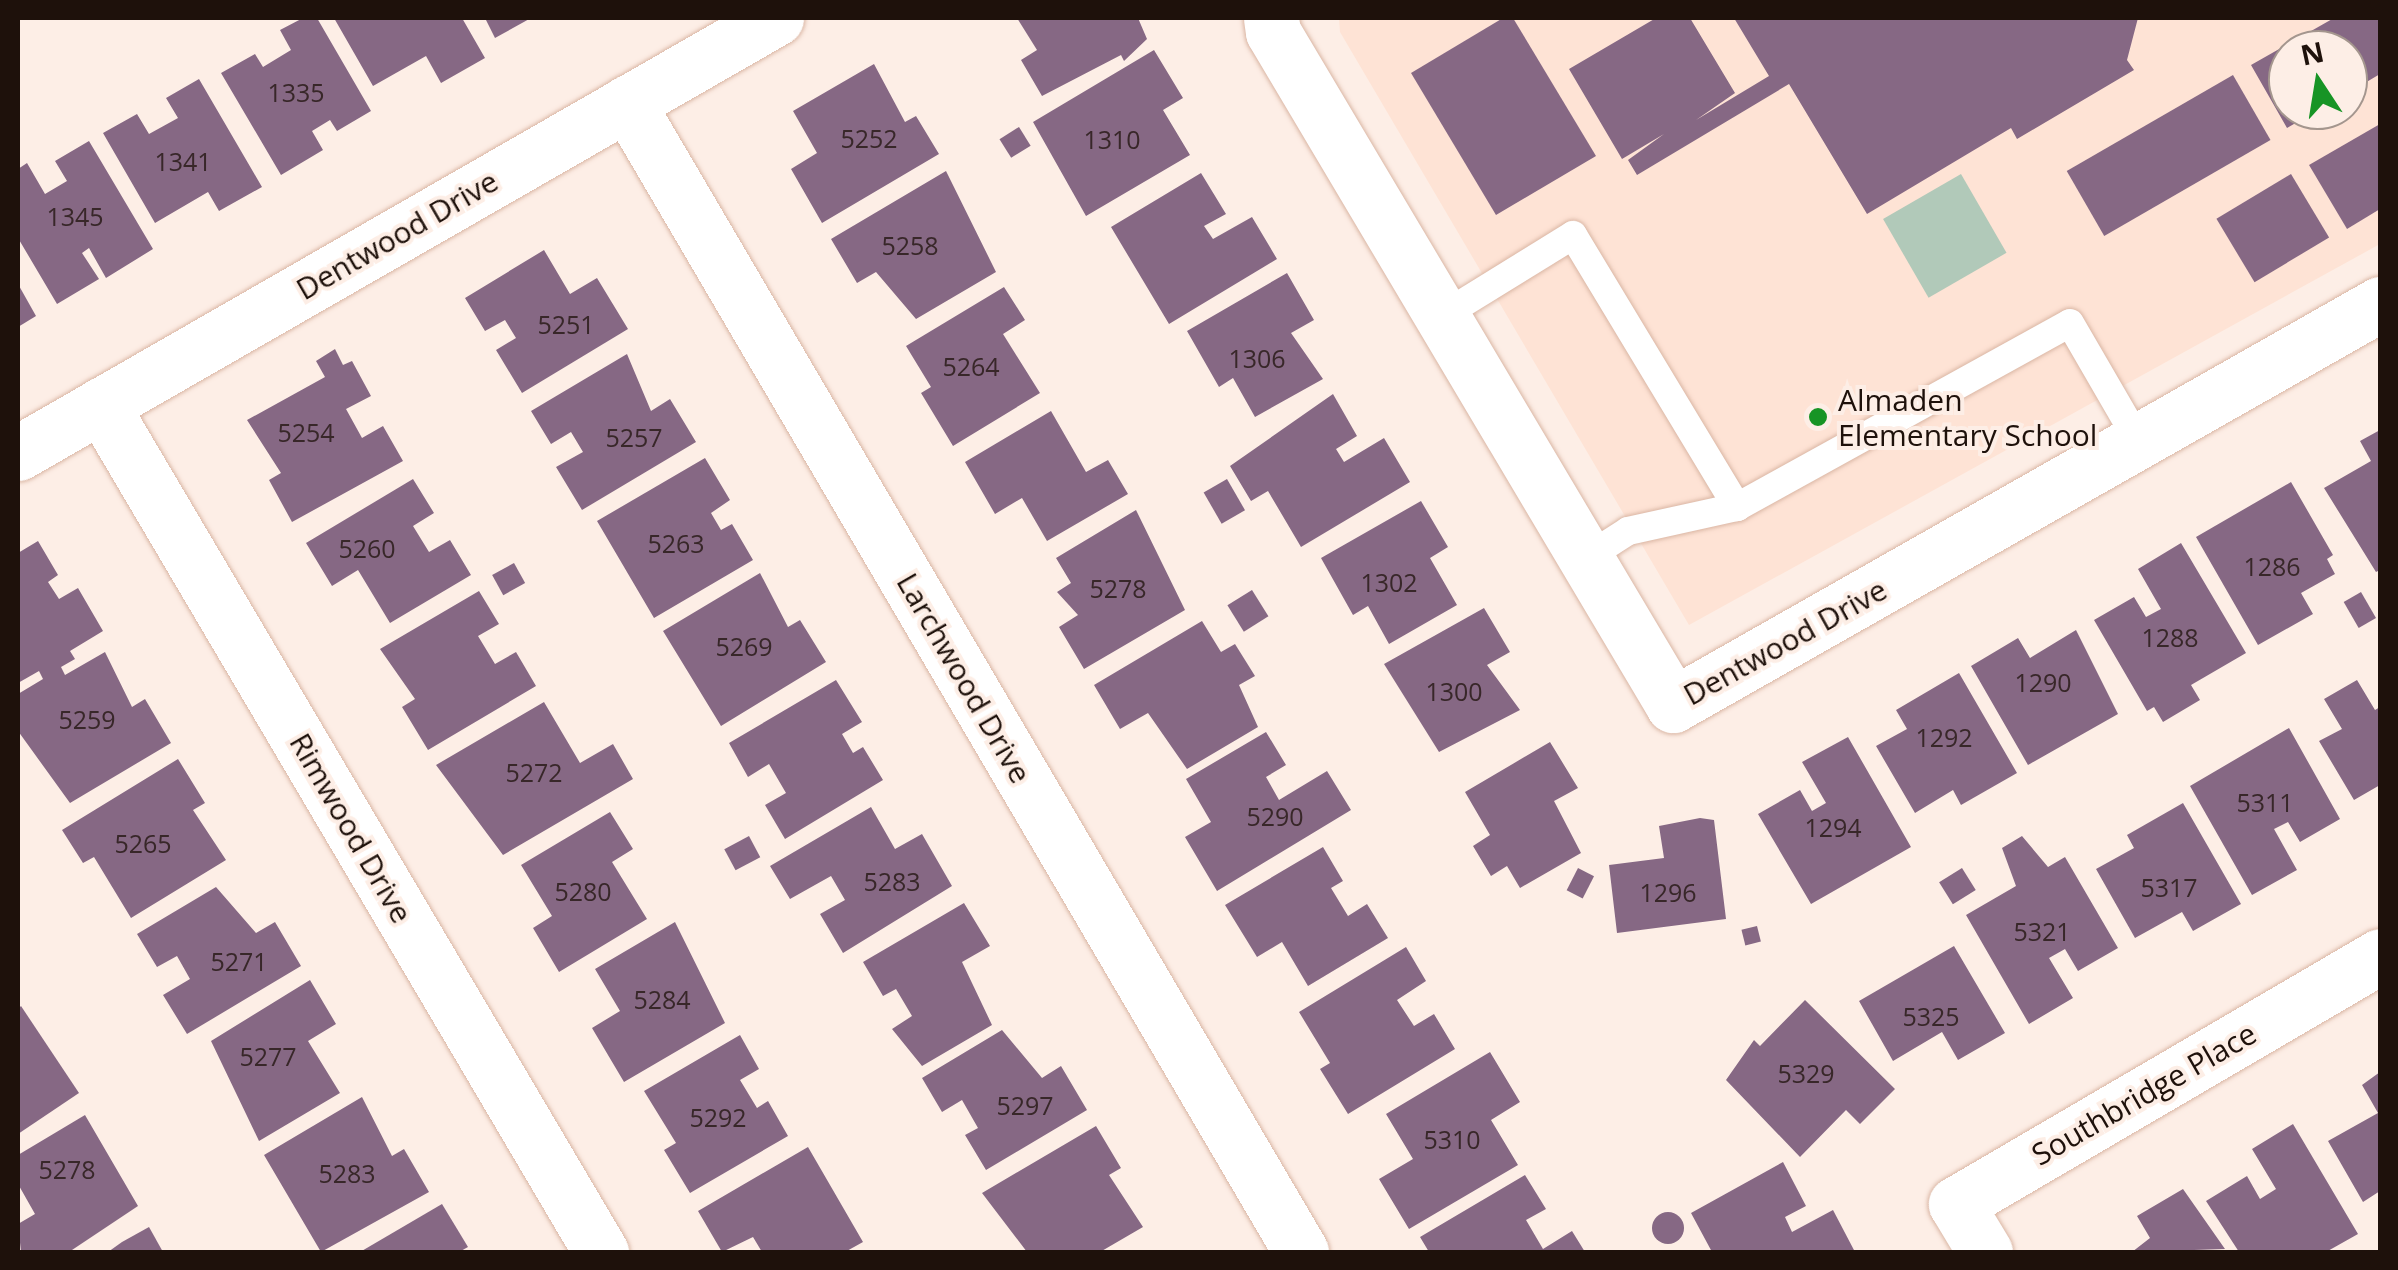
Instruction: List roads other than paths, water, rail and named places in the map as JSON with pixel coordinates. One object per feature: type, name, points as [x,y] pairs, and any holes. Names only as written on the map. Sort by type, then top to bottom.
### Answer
[{"type":"street","name":"Dentwood Drive","points":[[18,453],[776,18]]},
{"type":"street","name":"Dentwood Drive","points":[[1272,18],[1442,316],[1673,705],[2380,304]]},
{"type":"street","name":"Larchwood Drive","points":[[628,103],[1300,1252]]},
{"type":"street","name":"Rimwood Drive","points":[[101,404],[601,1252]]},
{"type":"street","name":"Southbridge Place","points":[[1985,1252],[1956,1204],[2380,956]]},
{"type":"lane","points":[[1442,316],[1573,235],[1736,507]]},
{"type":"lane","points":[[1586,558],[1628,530],[1736,507],[2070,323],[2139,442]]},
{"type":"place","name":"Almaden Elementary School","points":[[1818,417]]}]
